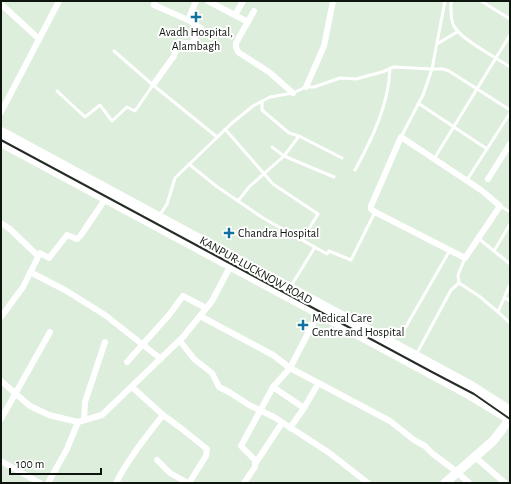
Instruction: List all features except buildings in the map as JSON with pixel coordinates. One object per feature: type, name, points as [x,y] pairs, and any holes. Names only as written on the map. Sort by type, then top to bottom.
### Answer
[{"type":"main road","name":"KANPUR-LUCKNOW ROAD","points":[[1,132],[157,220],[231,265],[319,312],[384,343],[415,355],[471,386],[510,411]]},
{"type":"main road","name":"KANPUR-LUCKNOW ROAD","points":[[1,142],[106,198],[157,220],[289,288],[510,419]]},
{"type":"street","points":[[1,112],[59,1]]},
{"type":"street","points":[[153,85],[174,56],[179,42],[191,44],[201,28],[188,20],[154,5],[155,1]]},
{"type":"street","points":[[188,20],[196,1]]},
{"type":"street","points":[[208,1],[248,22]]},
{"type":"street","points":[[235,15],[243,1]]},
{"type":"street","points":[[306,87],[324,46],[333,1]]},
{"type":"street","points":[[1,4],[39,39]]},
{"type":"street","points":[[254,11],[236,44],[238,52],[269,72],[293,93]]},
{"type":"street","points":[[401,137],[434,159],[467,181],[500,206],[465,258],[371,209],[401,137]]},
{"type":"street","points":[[488,179],[510,144]]},
{"type":"street","points":[[1,315],[23,287],[40,253],[49,258],[67,235],[77,239],[106,198]]},
{"type":"street","points":[[1,223],[10,229],[38,256]]},
{"type":"street","points":[[1,381],[30,406],[49,415],[81,421],[102,415],[180,341],[212,301],[231,265]]},
{"type":"street","points":[[30,272],[65,290],[105,315],[161,359]]},
{"type":"street","points":[[127,362],[169,315],[183,296],[206,308]]},
{"type":"street","points":[[255,464],[255,460],[241,446],[273,387],[290,368],[319,312]]},
{"type":"street","points":[[200,316],[273,355],[290,368],[318,384],[390,421],[414,440],[425,446],[468,483]]},
{"type":"street","points":[[1,419],[50,332]]},
{"type":"street","points":[[180,341],[194,359],[212,373],[219,387],[282,423],[328,452],[368,483]]},
{"type":"street","points":[[48,483],[81,421],[85,402],[105,342]]},
{"type":"street","points":[[290,428],[318,384]]},
{"type":"street","points":[[132,387],[163,415],[207,449],[206,456],[188,483],[170,473],[157,460]]},
{"type":"street","points":[[273,387],[304,408]]},
{"type":"street","points":[[116,483],[121,472],[140,444],[163,415]]},
{"type":"street","points":[[445,483],[493,441],[510,419]]},
{"type":"street","points":[[244,483],[282,423]]},
{"type":"street","points":[[475,457],[505,483]]},
{"type":"street","points":[[1,461],[40,483]]},
{"type":"lane","points":[[401,137],[418,103],[432,69],[445,1]]},
{"type":"lane","points":[[451,1],[452,22],[457,32],[510,67]]},
{"type":"lane","points":[[481,1],[510,19]]},
{"type":"lane","points":[[437,44],[457,32]]},
{"type":"lane","points":[[434,159],[510,35]]},
{"type":"lane","points":[[114,51],[217,137]]},
{"type":"lane","points":[[157,220],[167,204],[175,178],[225,129],[253,106],[270,97],[293,93],[306,87],[314,88],[340,78],[356,79],[394,67],[443,69],[449,71],[510,111],[467,181]]},
{"type":"lane","points":[[355,170],[372,139],[380,117],[390,79],[390,68]]},
{"type":"lane","points":[[57,91],[85,117],[100,104],[112,121],[127,107],[135,111],[153,85]]},
{"type":"lane","points":[[262,102],[262,110],[289,133],[300,136],[342,158]]},
{"type":"lane","points":[[418,103],[487,149]]},
{"type":"lane","points":[[225,129],[273,184],[318,214],[302,240]]},
{"type":"lane","points":[[238,201],[249,188],[284,156],[300,136]]},
{"type":"lane","points":[[272,147],[284,156],[334,177]]},
{"type":"lane","points":[[189,164],[216,186],[263,218],[327,254],[329,251],[351,260],[375,212]]},
{"type":"lane","points":[[500,206],[510,212]]},
{"type":"lane","points":[[494,251],[510,224]]},
{"type":"lane","points":[[478,238],[510,264]]},
{"type":"lane","points":[[289,288],[315,247]]},
{"type":"lane","points":[[404,330],[450,250]]},
{"type":"lane","points":[[465,258],[458,275],[459,283],[479,296],[510,323]]},
{"type":"lane","points":[[415,355],[451,290],[459,283]]},
{"type":"lane","points":[[498,312],[510,284]]},
{"type":"lane","points":[[504,297],[510,301]]},
{"type":"railway","points":[[1,140],[474,394],[510,419]]},
{"type":"place","name":"Avadh Hospital, Alambagh","points":[[196,17]]},
{"type":"place","name":"Chandra Hospital","points":[[229,233]]},
{"type":"place","name":"Medical Care Centre and Hospital","points":[[303,325]]}]
